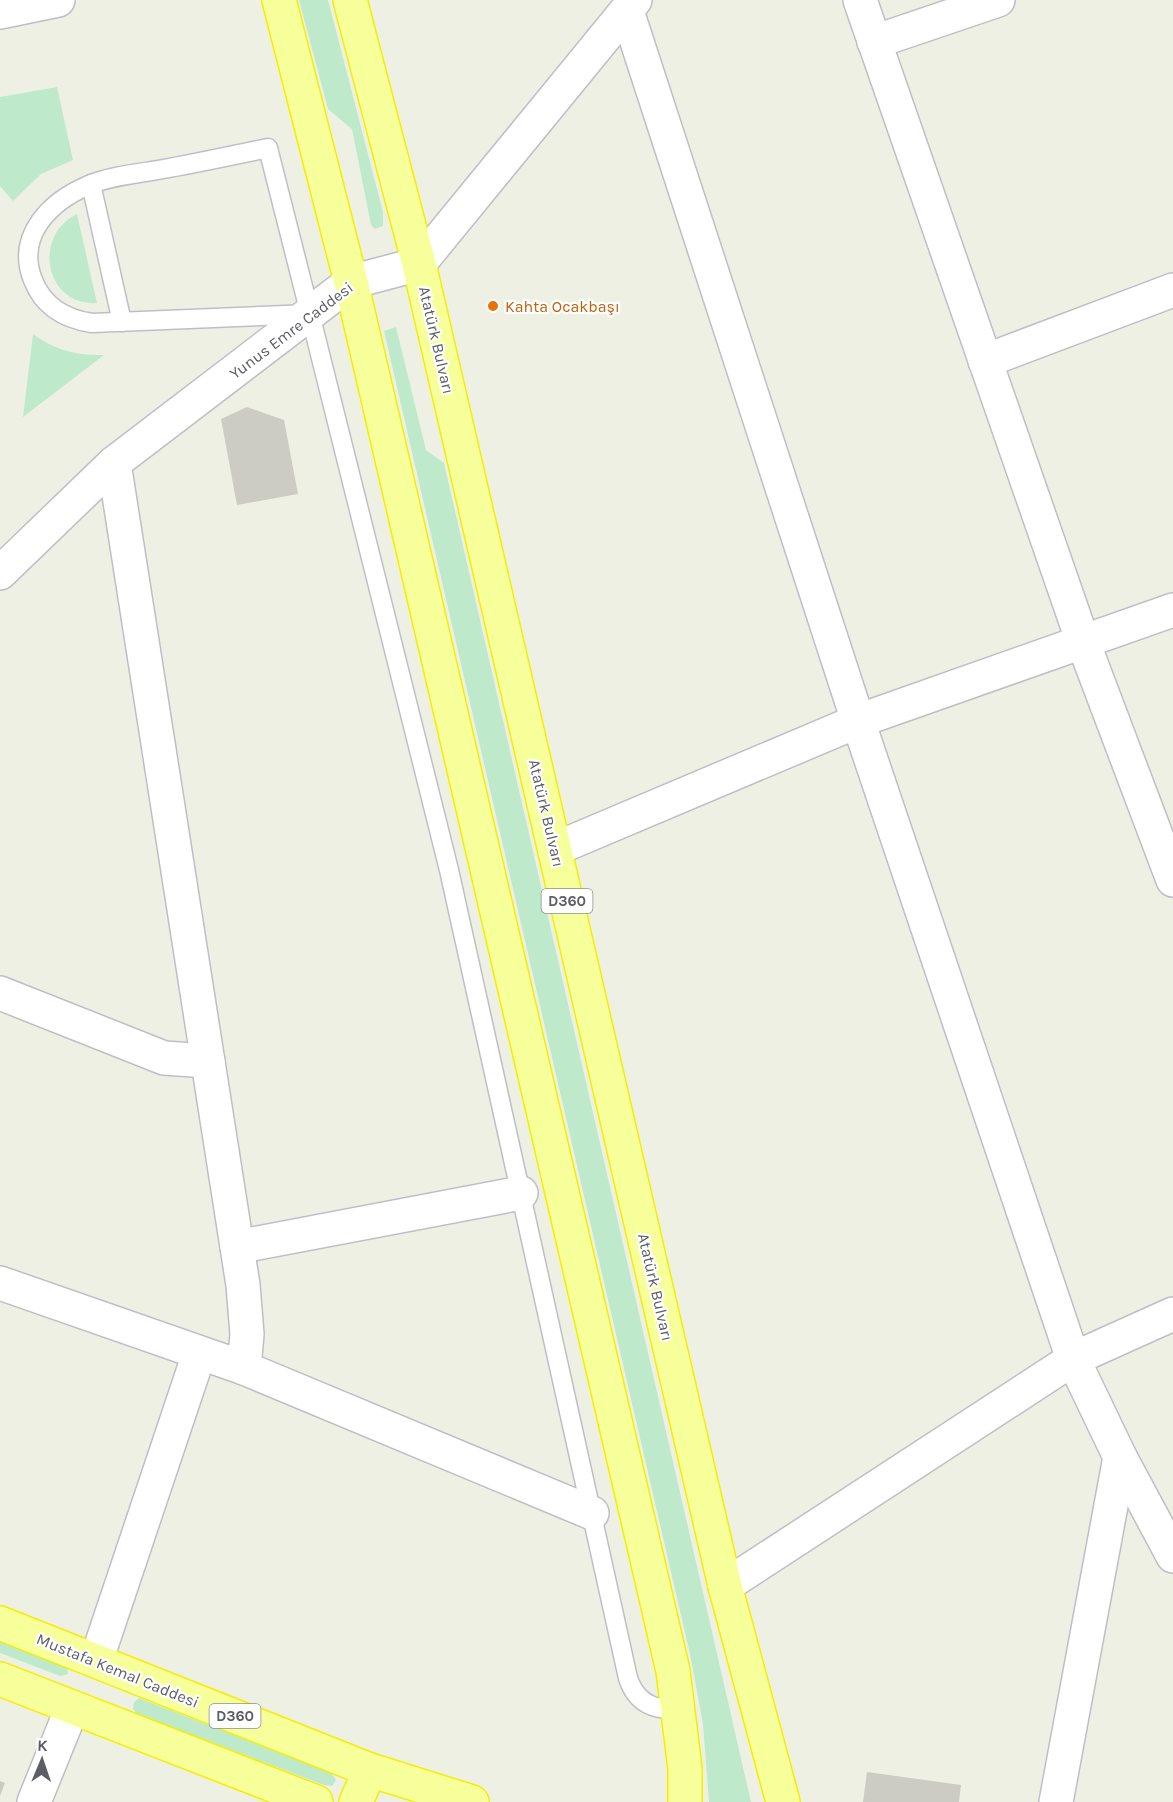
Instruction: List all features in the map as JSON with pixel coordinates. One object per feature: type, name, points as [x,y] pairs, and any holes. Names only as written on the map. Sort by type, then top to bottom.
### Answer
[{"type":"highway","points":[[279,0],[351,282],[680,1708],[685,1802]]},
{"type":"highway","name":"Atatürk Bulvarı","points":[[350,0],[419,264],[726,1586],[783,1802]]},
{"type":"highway","name":"Mustafa Kemal Caddesi","points":[[0,1623],[370,1770],[472,1802]]},
{"type":"highway","points":[[72,1708],[96,1661]]},
{"type":"highway","points":[[0,1679],[316,1802]]},
{"type":"highway","points":[[356,1802],[370,1770]]},
{"type":"street","points":[[0,12],[58,0]]},
{"type":"street","points":[[860,0],[1083,642],[1173,880]]},
{"type":"street","points":[[874,42],[998,0]]},
{"type":"street","points":[[419,264],[631,6]]},
{"type":"street","points":[[631,6],[858,721],[1073,1359],[1120,1457],[1173,1556]]},
{"type":"street","name":"Yunus Emre Caddesi","points":[[0,573],[114,463],[351,282],[419,264]]},
{"type":"street","points":[[985,361],[1173,290]]},
{"type":"street","points":[[114,463],[237,1247],[247,1334],[244,1368]]},
{"type":"street","points":[[555,849],[858,721],[1173,610]]},
{"type":"street","points":[[0,993],[164,1058],[208,1061]]},
{"type":"street","points":[[237,1247],[520,1193]]},
{"type":"street","points":[[0,1282],[244,1368],[592,1513]]},
{"type":"street","points":[[726,1586],[1073,1359],[1173,1314]]},
{"type":"street","points":[[96,1661],[199,1354]]},
{"type":"street","points":[[1056,1802],[1120,1457]]},
{"type":"street","points":[[34,1802],[72,1708]]},
{"type":"lane","points":[[310,314],[92,323],[69,318],[49,305],[31,274],[29,251],[35,228],[49,208],[91,184],[268,148],[310,314],[449,870],[632,1689],[638,1698],[654,1707],[667,1710],[680,1708]]},
{"type":"lane","points":[[91,184],[122,322]]},
{"type":"green space","points":[[299,0],[328,0],[383,212],[383,226],[375,229],[371,225],[352,129],[328,109]]},
{"type":"green space","points":[[57,87],[73,160],[41,174],[13,201],[0,186],[0,97]]},
{"type":"green space","points":[[77,214],[97,303],[80,301],[66,294],[56,283],[51,269],[50,253],[54,238],[63,225]]},
{"type":"green space","points":[[396,327],[426,450],[444,463],[751,1802],[709,1802],[703,1724],[690,1654],[384,331]]},
{"type":"green space","points":[[33,334],[67,351],[104,355],[23,417]]},
{"type":"green space","points":[[0,1639],[67,1665],[68,1674],[60,1676],[0,1653]]},
{"type":"green space","points":[[139,1698],[331,1773],[336,1780],[332,1786],[324,1785],[137,1714],[133,1709],[134,1702]]},
{"type":"building","points":[[247,407],[284,420],[298,494],[237,505],[221,419]]},
{"type":"building","points":[[867,1772],[961,1785],[959,1802],[863,1802]]},
{"type":"building","points":[[0,1781],[5,1783],[0,1796]]},
{"type":"place","name":"Kahta Ocakbaşı","points":[[493,306]]}]
